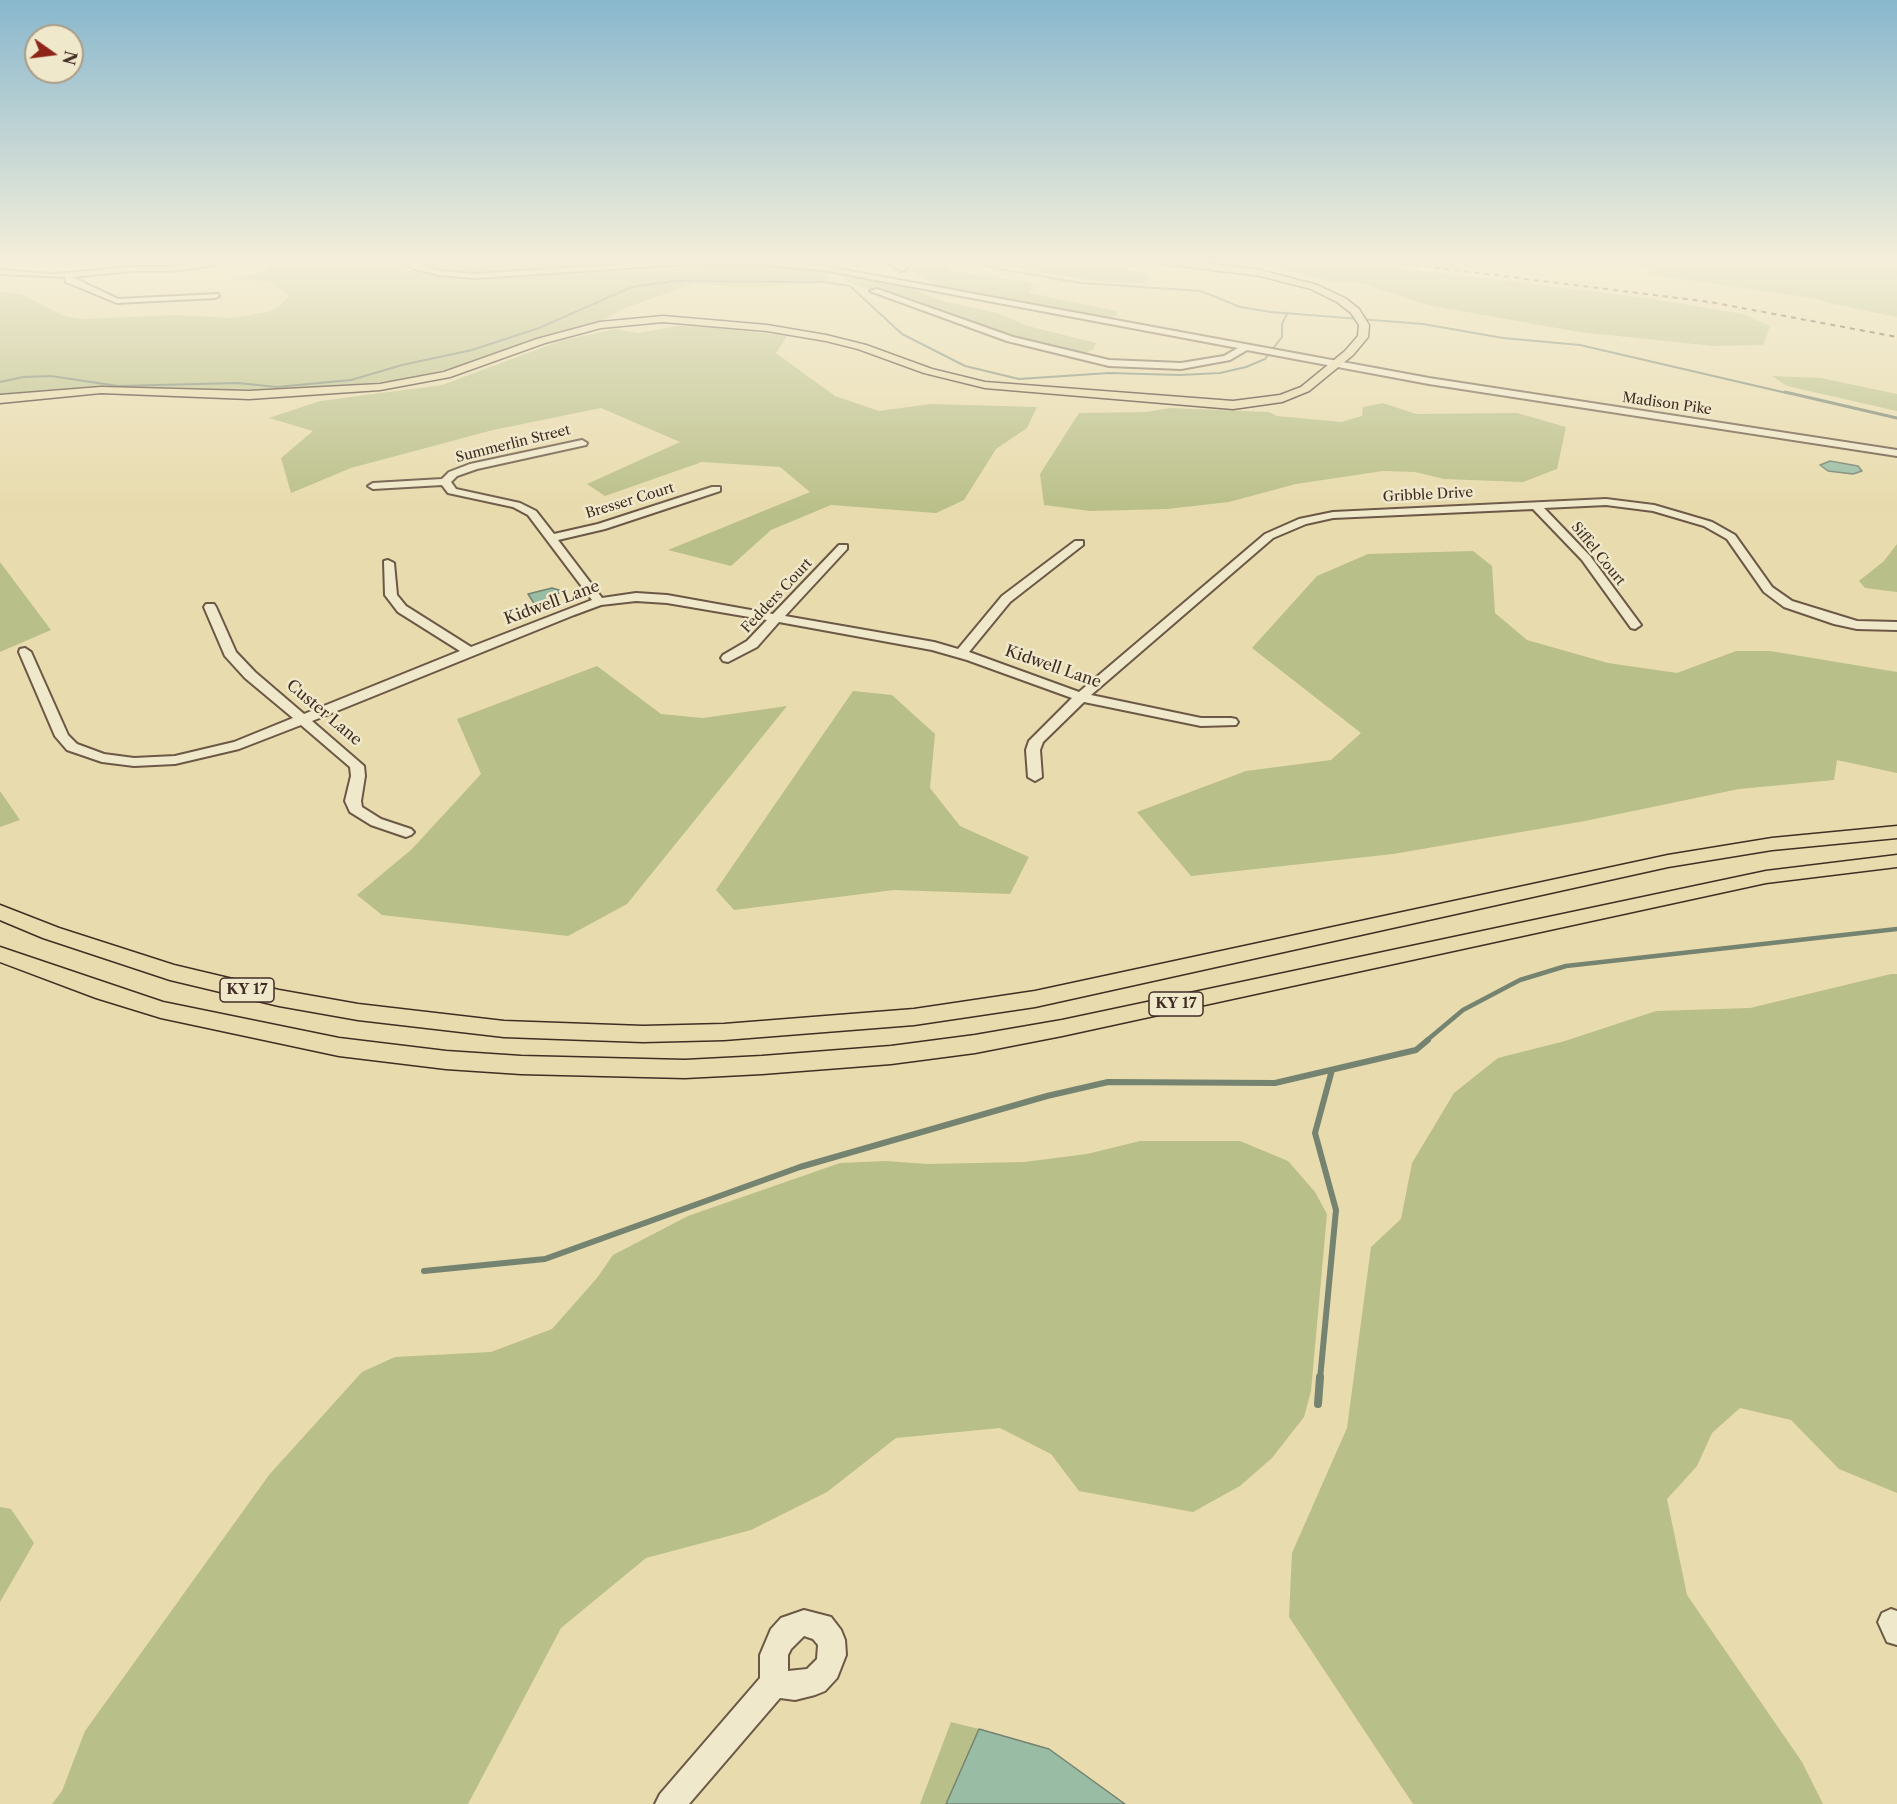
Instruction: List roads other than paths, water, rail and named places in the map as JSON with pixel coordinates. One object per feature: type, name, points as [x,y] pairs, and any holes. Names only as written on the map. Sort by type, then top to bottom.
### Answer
[{"type":"main road","points":[[0,399],[101,390],[249,395],[380,387],[446,375],[532,344]]},
{"type":"main road","points":[[845,344],[928,371],[985,385],[1233,405],[1282,398],[1305,389],[1358,344]]},
{"type":"main road","name":"KY 17","points":[[0,912],[51,933],[170,972],[279,998],[358,1012],[504,1029],[643,1034],[724,1032],[914,1017],[1035,999],[1668,861],[1772,844],[1897,832]]},
{"type":"main road","name":"KY 17","points":[[0,954],[104,993],[161,1010],[339,1047],[425,1058],[521,1065],[685,1069],[891,1055],[975,1044],[1074,1025],[1766,877],[1897,861]]},
{"type":"street","points":[[1033,344],[1109,363],[1144,366],[1181,366],[1227,358],[1245,347]]},
{"type":"street","name":"Madison Pike","points":[[1230,344],[1530,398],[1897,453]]},
{"type":"street","name":"Summerlin Street","points":[[582,443],[461,470],[445,482],[452,491],[527,509],[599,602]]},
{"type":"street","points":[[373,486],[445,482]]},
{"type":"street","name":"Bresser Court","points":[[551,538],[601,527],[716,489]]},
{"type":"street","name":"Gribble Drive","points":[[1035,777],[1033,750],[1036,741],[1081,697],[1251,550],[1269,536],[1291,525],[1351,514],[1606,502],[1629,504],[1693,518],[1721,531],[1738,544],[1768,589],[1788,604],[1857,625],[1897,626]]},
{"type":"street","name":"Siffel Court","points":[[1534,505],[1586,558],[1635,625]]},
{"type":"street","points":[[961,653],[1006,599],[1079,543]]},
{"type":"street","name":"Fedders Court","points":[[728,658],[752,644],[843,547]]},
{"type":"street","points":[[387,563],[391,596],[402,609],[470,652]]},
{"type":"street","name":"Kidwell Lane","points":[[24,652],[62,736],[72,747],[102,758],[134,762],[199,756],[239,746],[599,602],[647,597],[777,618],[961,653],[1081,697],[1201,722],[1231,722]]},
{"type":"street","name":"Custer Lane","points":[[210,608],[230,653],[250,675],[357,766],[358,776],[353,801],[355,809],[376,822],[405,832]]},
{"type":"street","points":[[670,1804],[774,1683]]},
{"type":"waterway","points":[[0,382],[23,377],[51,376],[118,386],[238,383],[277,387],[351,380],[490,344]]},
{"type":"waterway","points":[[922,344],[965,366],[1019,379],[1109,373],[1180,375],[1220,373],[1246,367],[1265,359],[1276,344]]},
{"type":"waterway","points":[[1571,344],[1791,394]]},
{"type":"waterway","points":[[1785,392],[1897,418]]},
{"type":"waterway","points":[[1426,1041],[1463,1010],[1520,980],[1566,966],[1897,929]]},
{"type":"waterway","points":[[424,1271],[545,1259],[800,1167],[1047,1096],[1108,1082],[1275,1083],[1416,1050],[1428,1040]]},
{"type":"waterway","points":[[1320,1379],[1336,1210],[1315,1133],[1332,1070]]},
{"type":"waterway","points":[[1318,1404],[1320,1377]]}]
